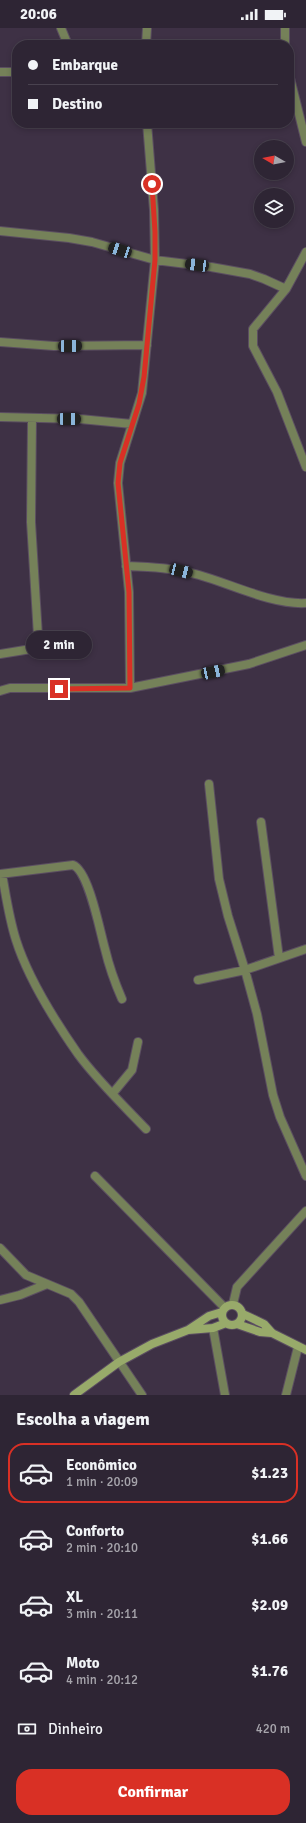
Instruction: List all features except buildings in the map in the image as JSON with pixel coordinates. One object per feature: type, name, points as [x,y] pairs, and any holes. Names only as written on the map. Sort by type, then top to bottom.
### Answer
[{"type":"street","points":[[62,28],[66,40]]},
{"type":"street","points":[[146,40],[147,28]]},
{"type":"street","points":[[285,28],[285,40]]},
{"type":"street","points":[[0,72],[12,72]]},
{"type":"street","points":[[294,94],[306,142]]},
{"type":"street","points":[[130,688],[129,592],[118,496],[118,478],[120,463],[142,393],[155,260],[154,210],[147,128]]},
{"type":"street","points":[[0,231],[69,238],[92,242],[155,260],[211,267],[250,274],[286,288]]},
{"type":"street","points":[[306,252],[286,288],[254,329],[253,346],[277,392],[306,467]]},
{"type":"street","points":[[0,342],[54,346],[147,345]]},
{"type":"street","points":[[0,417],[80,419],[132,424]]},
{"type":"street","points":[[0,654],[31,649],[35,646],[38,636],[31,522],[32,418]]},
{"type":"street","points":[[126,566],[170,568],[199,575],[282,601],[306,603]]},
{"type":"street","points":[[0,691],[10,688],[130,688],[249,664],[306,645]]},
{"type":"street","points":[[209,784],[219,879],[228,916],[257,1014],[273,1095],[280,1117],[306,1176]]},
{"type":"street","points":[[261,822],[279,958]]},
{"type":"street","points":[[122,999],[105,950],[93,904],[80,870],[72,865],[1,874],[16,940],[27,968],[40,994],[78,1055],[146,1129]]},
{"type":"street","points":[[198,980],[245,970],[306,949]]},
{"type":"street","points":[[113,1093],[132,1070],[138,1042]]},
{"type":"street","points":[[95,1176],[224,1310]]},
{"type":"street","points":[[74,1395],[119,1362],[152,1344],[188,1330],[209,1316],[224,1310],[233,1304],[237,1287],[306,1211]]},
{"type":"street","points":[[0,1248],[26,1274],[72,1294],[142,1395]]},
{"type":"street","points":[[0,1300],[20,1295],[47,1284]]},
{"type":"street","points":[[233,1304],[240,1307],[243,1314],[264,1324],[272,1333],[302,1349],[286,1395]]},
{"type":"street","points":[[224,1310],[223,1318],[226,1322],[260,1332],[272,1333]]},
{"type":"street","points":[[237,1324],[241,1320],[243,1314]]},
{"type":"street","points":[[188,1330],[213,1328],[226,1322]]},
{"type":"street","points":[[213,1328],[225,1395]]},
{"type":"route","points":[[59,689],[130,688],[129,592],[118,496],[118,472],[139,404],[144,377],[155,260],[152,184]]}]
